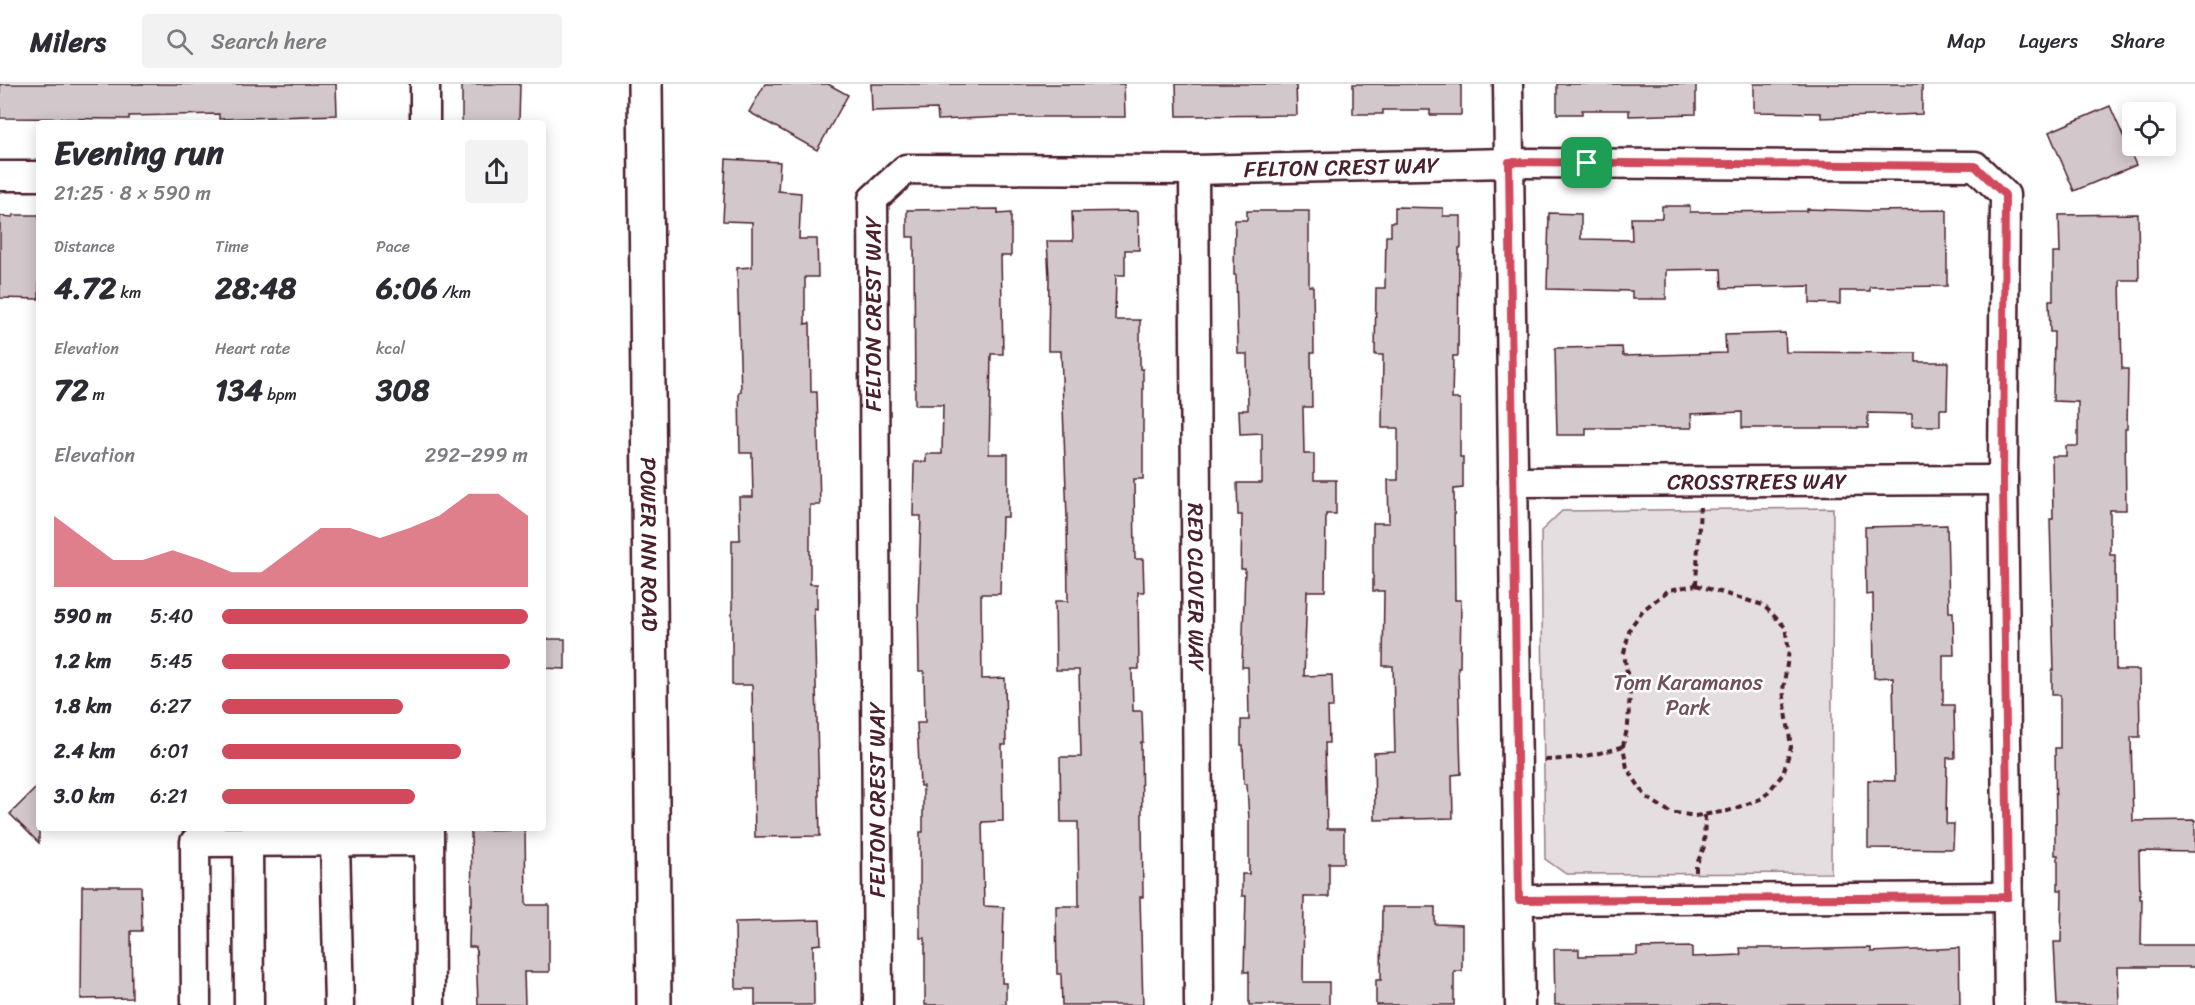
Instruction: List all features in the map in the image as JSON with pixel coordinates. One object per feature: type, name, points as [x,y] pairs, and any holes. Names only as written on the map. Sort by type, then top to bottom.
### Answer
[{"type":"main road","name":"POWER INN ROAD","points":[[645,84],[654,1005]]},
{"type":"street","points":[[425,84],[425,120]]},
{"type":"street","points":[[1508,84],[1520,1005]]},
{"type":"street","name":"FELTON CREST WAY","points":[[878,1005],[873,200],[906,169],[1194,170],[1509,162],[1975,166],[2005,195],[2003,480],[2009,1005]]},
{"type":"street","name":"RED CLOVER WAY","points":[[1194,170],[1199,1005]]},
{"type":"street","points":[[0,176],[36,176]]},
{"type":"street","name":"CROSSTREES WAY","points":[[1513,482],[2003,480]]},
{"type":"street","points":[[196,1005],[195,842],[335,841],[429,834],[430,1005]]},
{"type":"street","points":[[335,841],[339,1005]]},
{"type":"street","points":[[248,842],[249,1005]]},
{"type":"street","points":[[1519,900],[2008,897]]},
{"type":"path","points":[[1696,585],[1699,555],[1698,522],[1703,481]]},
{"type":"path","points":[[1696,585],[1762,605],[1785,627],[1789,651],[1783,690],[1791,747],[1783,774],[1763,798],[1728,811],[1695,816],[1670,812],[1646,797],[1628,768],[1623,746],[1628,725],[1630,692],[1624,653],[1630,628],[1643,610],[1669,590],[1696,585]]},
{"type":"path","points":[[1517,761],[1565,759],[1603,753],[1623,746]]},
{"type":"path","points":[[1695,899],[1696,866],[1704,847],[1705,814]]},
{"type":"green space","name":"Tom Karamanos Park","points":[[1833,508],[1831,873],[1566,874],[1545,859],[1541,531],[1562,511]]},
{"type":"building","points":[[0,84],[336,84],[337,115],[219,119],[219,114],[129,116],[129,119],[0,118]]},
{"type":"building","points":[[462,84],[520,84],[519,120],[462,120]]},
{"type":"building","points":[[765,84],[828,84],[848,95],[817,150],[749,112]]},
{"type":"building","points":[[871,84],[1124,84],[1125,117],[1005,117],[938,120],[937,109],[872,111]]},
{"type":"building","points":[[1176,84],[1296,84],[1297,115],[1177,116]]},
{"type":"building","points":[[1353,84],[1461,84],[1461,115],[1430,115],[1430,110],[1383,110],[1383,114],[1353,114]]},
{"type":"building","points":[[1557,84],[1696,84],[1696,114],[1629,116],[1629,110],[1582,110],[1582,114],[1557,114]]},
{"type":"building","points":[[1754,84],[1922,84],[1922,114],[1821,118],[1821,113],[1754,112]]},
{"type":"building","points":[[2110,106],[2122,133],[2122,156],[2132,156],[2136,165],[2074,191],[2049,132]]},
{"type":"building","points":[[726,159],[780,162],[778,191],[801,193],[799,239],[817,239],[818,277],[805,277],[805,324],[810,323],[811,392],[817,392],[820,505],[810,505],[810,584],[817,584],[817,609],[814,608],[820,836],[755,837],[752,685],[732,685],[732,540],[740,540],[739,497],[753,497],[752,453],[740,453],[739,392],[741,392],[737,268],[752,267],[752,222],[723,221]]},
{"type":"building","points":[[1662,206],[1690,206],[1690,212],[1807,211],[1807,209],[1947,210],[1947,286],[1870,287],[1870,291],[1840,291],[1840,304],[1810,303],[1810,286],[1722,288],[1721,269],[1666,270],[1666,299],[1632,299],[1632,291],[1547,289],[1549,213],[1581,214],[1581,239],[1632,240],[1631,218],[1662,218]]},
{"type":"building","points":[[1395,207],[1443,208],[1443,216],[1461,216],[1458,356],[1453,356],[1452,399],[1460,399],[1460,457],[1463,457],[1463,488],[1454,489],[1455,600],[1461,600],[1460,667],[1458,667],[1461,774],[1452,775],[1453,818],[1375,820],[1374,753],[1395,752],[1393,666],[1383,666],[1384,591],[1373,591],[1373,523],[1389,523],[1388,480],[1398,480],[1398,428],[1382,428],[1383,355],[1375,355],[1376,288],[1385,288],[1386,236],[1391,236],[1391,222],[1395,222]]},
{"type":"building","points":[[998,209],[998,214],[1011,213],[1011,256],[1001,256],[1003,354],[991,354],[989,454],[1008,454],[1008,517],[1002,517],[1000,594],[981,594],[982,679],[1005,678],[1006,745],[1002,745],[1003,821],[982,822],[984,906],[1004,907],[1002,983],[1006,983],[1006,1005],[925,1005],[925,938],[920,938],[920,832],[923,832],[923,786],[920,786],[917,723],[925,723],[924,671],[919,671],[918,604],[921,516],[913,516],[914,462],[926,462],[926,454],[942,454],[943,405],[915,405],[914,237],[907,237],[907,210]]},
{"type":"building","points":[[1138,211],[1139,250],[1125,250],[1125,275],[1116,275],[1115,320],[1140,320],[1140,369],[1143,369],[1143,479],[1134,479],[1135,559],[1143,559],[1144,592],[1138,592],[1139,669],[1132,669],[1133,711],[1142,711],[1143,897],[1140,897],[1143,1005],[1062,1005],[1061,974],[1057,974],[1056,906],[1079,906],[1078,822],[1061,822],[1060,757],[1081,757],[1079,670],[1056,670],[1055,601],[1068,601],[1067,518],[1061,351],[1048,351],[1047,241],[1073,241],[1072,212]]},
{"type":"building","points":[[1247,211],[1309,211],[1309,286],[1313,286],[1314,353],[1311,353],[1312,407],[1303,407],[1304,454],[1314,454],[1314,480],[1336,480],[1336,514],[1326,514],[1325,591],[1307,591],[1304,676],[1332,675],[1333,707],[1328,707],[1329,743],[1325,743],[1327,829],[1344,829],[1344,863],[1329,863],[1329,897],[1304,897],[1303,982],[1329,982],[1329,1005],[1249,1005],[1249,972],[1244,972],[1246,896],[1242,896],[1242,874],[1249,874],[1249,821],[1247,784],[1244,784],[1241,720],[1249,720],[1248,667],[1242,667],[1245,569],[1241,569],[1242,515],[1238,515],[1237,483],[1262,483],[1262,433],[1240,434],[1239,410],[1248,410],[1247,354],[1238,354],[1236,275],[1234,275],[1235,220],[1247,220]]},
{"type":"building","points":[[2138,214],[2139,280],[2120,280],[2122,369],[2128,369],[2127,429],[2125,429],[2126,510],[2110,510],[2110,555],[2115,555],[2116,670],[2139,670],[2140,737],[2131,737],[2133,821],[2195,820],[2195,852],[2139,851],[2140,899],[2142,899],[2141,945],[2195,945],[2195,967],[2118,967],[2119,1005],[2057,1005],[2054,942],[2061,942],[2062,890],[2058,890],[2058,855],[2055,855],[2055,748],[2060,748],[2060,695],[2052,695],[2052,670],[2054,670],[2050,519],[2053,519],[2052,456],[2066,456],[2066,446],[2078,446],[2078,402],[2053,401],[2054,332],[2050,332],[2049,300],[2053,300],[2053,253],[2060,253],[2059,215]]},
{"type":"building","points":[[13,215],[36,215],[36,299],[0,298],[0,216],[13,217]]},
{"type":"building","points":[[1785,333],[1786,352],[1916,353],[1916,362],[1948,362],[1947,409],[1940,409],[1940,426],[1912,426],[1912,414],[1868,413],[1868,428],[1742,428],[1742,412],[1691,414],[1692,428],[1586,428],[1586,435],[1557,435],[1555,348],[1622,347],[1623,356],[1726,353],[1725,335]]},
{"type":"building","points":[[1947,525],[1949,612],[1953,612],[1954,655],[1943,655],[1943,705],[1954,705],[1955,758],[1947,758],[1946,824],[1954,824],[1953,849],[1868,848],[1868,780],[1895,781],[1893,677],[1874,678],[1873,594],[1866,595],[1865,527]]},
{"type":"building","points":[[546,639],[565,639],[565,669],[546,668]]},
{"type":"building","points":[[36,788],[36,831],[39,831],[39,843],[10,814]]},
{"type":"building","points":[[471,831],[525,831],[526,905],[549,905],[549,972],[524,972],[525,1005],[478,1005],[476,947],[469,947],[470,904],[472,905]]},
{"type":"building","points":[[82,886],[141,886],[142,931],[131,931],[132,998],[81,999]]},
{"type":"building","points":[[1382,907],[1435,907],[1435,924],[1462,925],[1462,971],[1454,971],[1454,1005],[1376,1005],[1376,980],[1381,980]]},
{"type":"building","points":[[820,920],[821,944],[813,945],[814,1005],[755,1005],[755,989],[736,989],[735,922]]},
{"type":"building","points":[[1692,947],[1692,957],[1741,955],[1740,948],[1783,948],[1783,950],[1871,948],[1871,952],[1959,948],[1960,1005],[1555,1005],[1554,949],[1579,949],[1579,956],[1637,955],[1637,948]]},
{"type":"route","points":[[1509,162],[1587,163],[1975,166],[2005,195],[2003,480],[2008,897],[1519,900],[1509,162]]}]
